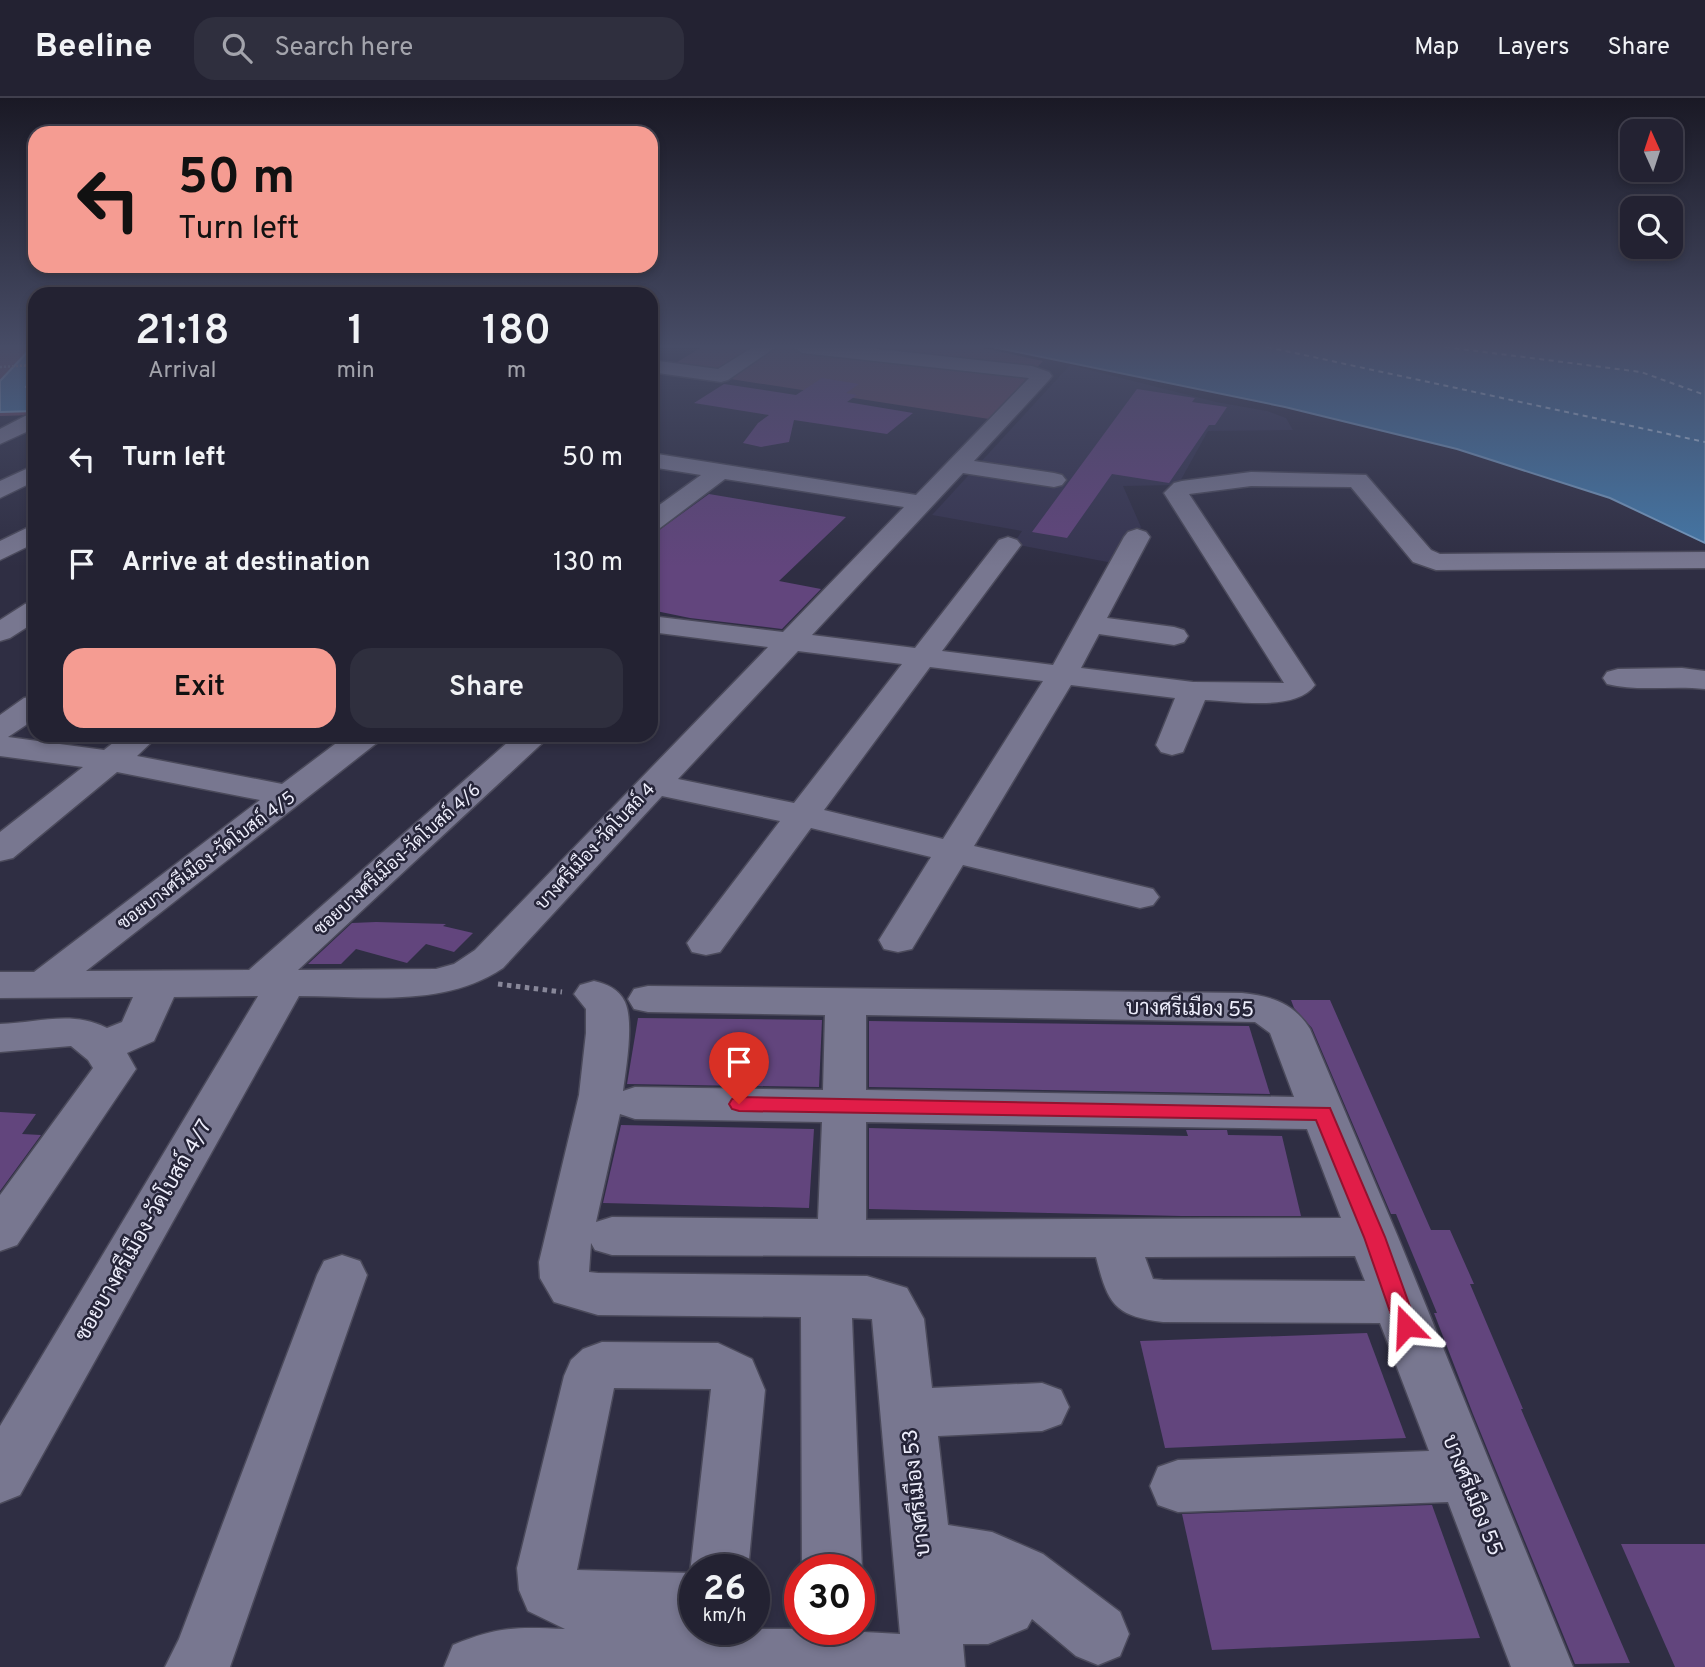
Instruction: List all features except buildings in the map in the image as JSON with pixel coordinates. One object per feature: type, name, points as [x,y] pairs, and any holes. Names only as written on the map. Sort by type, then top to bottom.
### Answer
[{"type":"street","name":"บางศรีเมือง-วัดโบสถ์ 4","points":[[0,985],[436,982],[468,973],[489,959],[652,784],[1001,420]]},
{"type":"street","points":[[0,437],[28,423]]},
{"type":"street","points":[[658,461],[922,503]]},
{"type":"street","points":[[959,466],[1054,480]]},
{"type":"street","points":[[658,518],[721,471]]},
{"type":"street","points":[[0,491],[28,476]]},
{"type":"street","points":[[658,628],[1193,691],[1286,693],[1300,685],[1176,493],[1182,488],[1240,480],[1350,479],[1363,485],[1409,543],[1428,560],[1705,561]]},
{"type":"street","points":[[658,484],[694,490]]},
{"type":"street","points":[[3,548],[28,536]]},
{"type":"street","points":[[898,940],[1063,674],[1137,537]]},
{"type":"street","points":[[706,943],[1008,545]]},
{"type":"street","points":[[3,548],[28,550]]},
{"type":"street","points":[[0,632],[28,614]]},
{"type":"street","points":[[1090,624],[1174,636]]},
{"type":"street","points":[[1618,678],[1682,677],[1705,680]]},
{"type":"street","points":[[1172,745],[1193,691]]},
{"type":"street","points":[[0,730],[28,710]]},
{"type":"street","points":[[0,850],[134,742]]},
{"type":"street","name":"ซอยบางศรีเมือง-วัดโบสถ์ 4/5","points":[[44,984],[358,742]]},
{"type":"street","name":"ซอยบางศรีเมือง-วัดโบสถ์ 4/6","points":[[273,983],[528,742]]},
{"type":"street","points":[[0,746],[110,761],[290,796]]},
{"type":"street","points":[[652,784],[805,816],[1140,897]]},
{"type":"street","name":"ซอยบางศรีเมือง-วัดโบสถ์ 4/7","points":[[0,1477],[273,983]]},
{"type":"street","points":[[0,1232],[159,984]]},
{"type":"street","points":[[594,994],[606,1004],[609,1035],[597,1112],[565,1251],[562,1275],[567,1285],[578,1291],[598,1294],[826,1298],[832,1554]]},
{"type":"street","name":"บางศรีเมือง 55","points":[[648,999],[1264,1009],[1280,1016],[1289,1029],[1374,1237],[1396,1301],[1542,1667]]},
{"type":"street","points":[[842,1239],[846,1003]]},
{"type":"street","points":[[0,1038],[76,1029],[119,1049]]},
{"type":"street","points":[[635,1103],[1323,1113]]},
{"type":"street","points":[[611,1236],[842,1239],[1374,1237]]},
{"type":"street","points":[[1115,1239],[1127,1282],[1139,1298],[1163,1301],[1396,1301]]},
{"type":"street","points":[[197,1667],[202,1660],[342,1275]]},
{"type":"street","name":"บางศรีเมือง 53","points":[[826,1298],[867,1297],[889,1303],[898,1319],[922,1549],[929,1649]]},
{"type":"street","points":[[679,1603],[565,1599],[549,1590],[547,1568],[586,1391],[590,1377],[602,1365],[718,1366],[733,1375],[738,1390],[720,1554]]},
{"type":"street","points":[[908,1413],[1042,1406]]},
{"type":"street","points":[[1178,1486],[1465,1476]]},
{"type":"street","points":[[922,1549],[992,1560],[1022,1574],[1098,1634]]},
{"type":"street","points":[[475,1667],[509,1658],[710,1645],[929,1649],[988,1614],[1006,1607],[1022,1574]]},
{"type":"path","points":[[468,973],[498,985],[594,994]]},
{"type":"shaded area","points":[[1019,420],[1287,420],[1293,430],[1208,431],[1178,485],[1123,486],[1141,527],[1118,564],[1013,544],[1022,531],[932,515]]},
{"type":"water","points":[[1339,420],[1705,420],[1705,543],[1610,498],[1457,449]]},
{"type":"ferry route","points":[[1605,420],[1705,442]]},
{"type":"route","points":[[739,1104],[1323,1113],[1374,1237],[1406,1326]]}]
